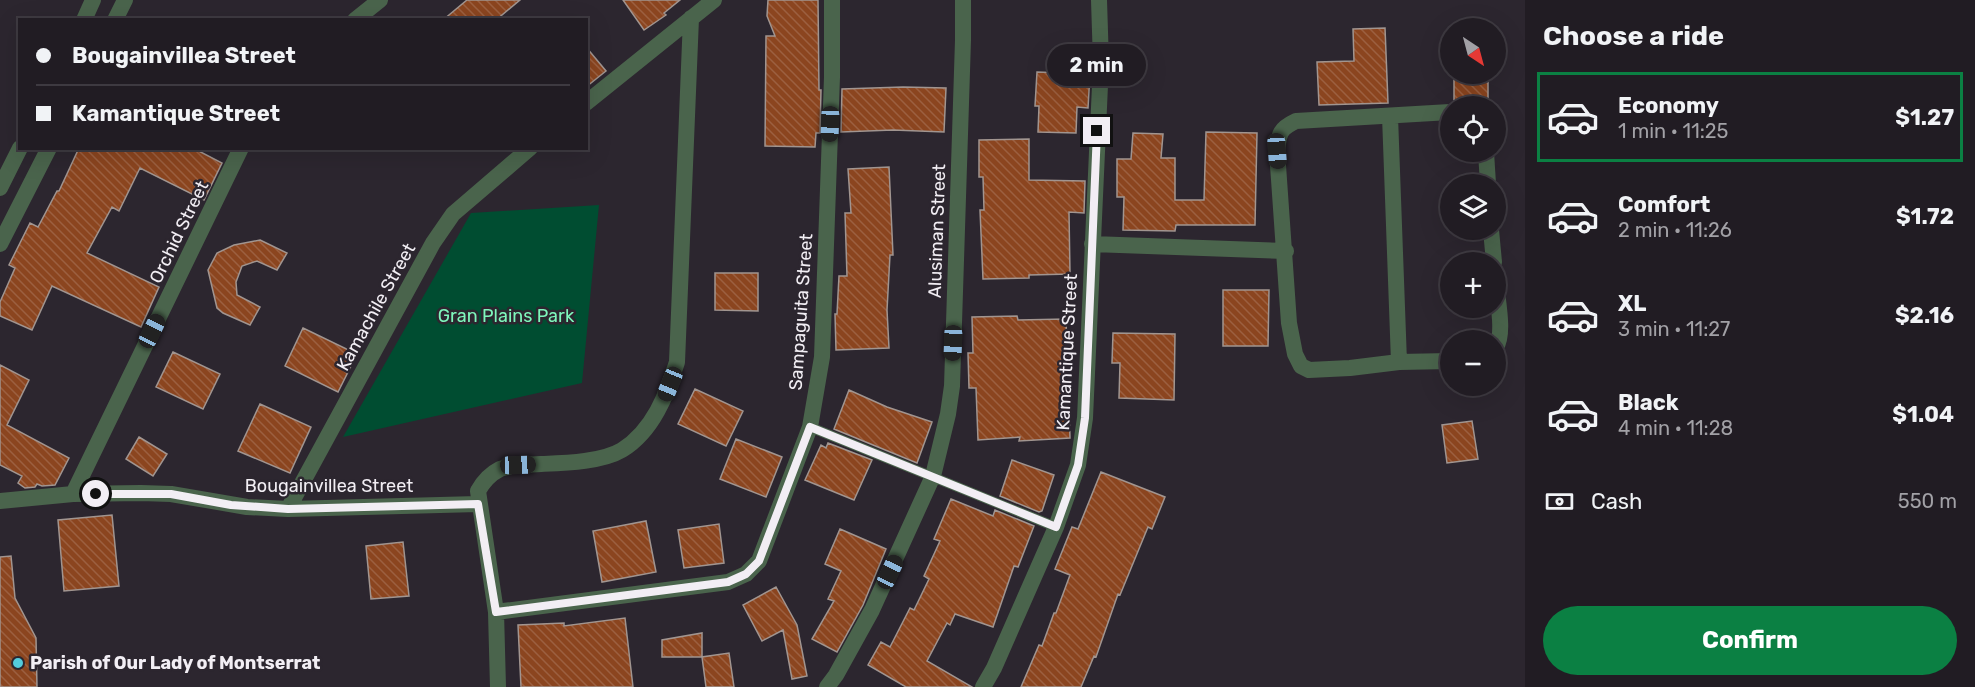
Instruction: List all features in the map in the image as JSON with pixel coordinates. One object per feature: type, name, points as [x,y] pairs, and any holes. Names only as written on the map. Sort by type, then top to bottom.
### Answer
[{"type":"street","points":[[85,18],[93,0]]},
{"type":"street","points":[[116,18],[125,0]]},
{"type":"street","points":[[358,18],[380,0]]},
{"type":"street","points":[[588,101],[714,0]]},
{"type":"street","name":"Sampaguita Street","points":[[496,612],[728,582],[746,574],[759,561],[810,427],[822,357],[832,77],[832,0]]},
{"type":"street","name":"Alusiman Street","points":[[827,687],[873,609],[933,476],[948,414],[952,386],[963,0]]},
{"type":"street","name":"Kamantique Street","points":[[983,687],[994,668],[1056,527],[1078,465],[1085,418],[1101,63],[1100,0]]},
{"type":"street","points":[[498,687],[496,612],[478,504],[478,491],[482,483],[501,469],[518,465],[604,458],[623,449],[639,435],[662,405],[677,362],[691,18]]},
{"type":"street","points":[[1440,113],[1296,121],[1284,127],[1279,136],[1277,151],[1292,340],[1301,366],[1310,370],[1399,362],[1440,361]]},
{"type":"street","points":[[1390,116],[1399,362]]},
{"type":"street","points":[[0,188],[19,150]]},
{"type":"street","points":[[0,244],[48,150]]},
{"type":"street","name":"Orchid Street","points":[[73,494],[240,150]]},
{"type":"street","name":"Kamachile Street","points":[[288,509],[433,243],[453,214],[528,150]]},
{"type":"street","points":[[1092,244],[1286,251]]},
{"type":"street","name":"Bougainvillea Street","points":[[0,501],[73,494],[171,494],[237,506],[288,509],[478,504]]},
{"type":"lane","points":[[810,427],[1056,527]]},
{"type":"green space","name":"Gran Plains Park","points":[[599,205],[582,383],[343,437],[471,213]]},
{"type":"building","points":[[467,0],[520,0],[498,18],[445,18]]},
{"type":"building","points":[[623,0],[680,0],[664,13],[666,15],[644,30]]},
{"type":"building","points":[[768,0],[818,0],[819,90],[821,90],[820,133],[816,133],[815,147],[765,146],[766,36],[775,36],[767,16]]},
{"type":"building","points":[[1385,28],[1388,103],[1319,105],[1317,62],[1354,61],[1353,29]]},
{"type":"building","points":[[588,49],[606,71],[588,85]]},
{"type":"building","points":[[1037,72],[1090,74],[1088,108],[1077,107],[1076,133],[1038,132],[1039,106],[1035,106]]},
{"type":"building","points":[[1454,84],[1488,84],[1488,96],[1454,96]]},
{"type":"building","points":[[946,88],[944,132],[893,130],[841,132],[842,89]]},
{"type":"building","points":[[1206,132],[1257,133],[1255,225],[1176,225],[1175,231],[1123,230],[1124,197],[1117,197],[1117,159],[1131,159],[1133,133],[1163,134],[1161,158],[1175,158],[1175,200],[1204,200]]},
{"type":"building","points":[[1029,139],[1029,180],[1085,181],[1084,213],[1069,212],[1070,274],[983,279],[980,210],[984,210],[983,177],[979,177],[979,140]]},
{"type":"building","points":[[78,150],[197,150],[222,163],[204,200],[140,168],[119,211],[112,207],[87,253],[159,287],[141,327],[52,286],[32,330],[0,316],[0,302],[15,268],[9,265],[30,223],[38,227],[59,191]]},
{"type":"building","points":[[889,167],[893,255],[890,255],[887,310],[889,348],[836,350],[835,314],[837,314],[839,276],[847,276],[845,213],[851,213],[848,169]]},
{"type":"building","points":[[260,240],[287,253],[277,270],[257,261],[242,266],[236,282],[237,295],[260,307],[250,325],[217,308],[208,270],[217,253],[234,245]]},
{"type":"building","points":[[715,273],[758,273],[758,311],[715,310]]},
{"type":"building","points":[[1223,290],[1269,290],[1268,346],[1223,346]]},
{"type":"building","points":[[1017,316],[1018,320],[1066,319],[1070,438],[1019,441],[1020,437],[978,440],[976,388],[969,388],[968,353],[973,353],[972,317]]},
{"type":"building","points":[[303,328],[357,354],[338,392],[285,366]]},
{"type":"building","points":[[1113,333],[1175,334],[1174,400],[1119,398],[1120,363],[1112,363]]},
{"type":"building","points":[[173,352],[220,374],[203,409],[156,387]]},
{"type":"building","points":[[0,365],[29,380],[7,425],[69,458],[55,485],[37,484],[35,487],[25,488],[18,483],[22,476],[0,465]]},
{"type":"building","points":[[695,389],[743,411],[726,446],[678,424]]},
{"type":"building","points":[[849,390],[887,407],[932,422],[917,463],[834,429]]},
{"type":"building","points":[[260,404],[311,427],[290,473],[238,451]]},
{"type":"building","points":[[1472,421],[1478,459],[1447,463],[1442,425]]},
{"type":"building","points":[[139,437],[167,454],[153,476],[126,459]]},
{"type":"building","points":[[736,439],[782,457],[766,497],[720,479]]},
{"type":"building","points":[[828,443],[872,460],[854,500],[805,480],[821,445],[826,448]]},
{"type":"building","points":[[1012,460],[1054,475],[1042,511],[1039,512],[1000,496]]},
{"type":"building","points":[[1101,472],[1165,497],[1152,529],[1148,527],[1120,595],[1118,594],[1096,657],[1094,656],[1081,687],[1021,687],[1039,645],[1042,646],[1070,575],[1055,569],[1072,527],[1078,529]]},
{"type":"building","points":[[951,499],[993,516],[995,510],[1034,526],[1018,567],[1014,566],[993,627],[955,614],[950,625],[947,623],[927,661],[972,687],[906,687],[868,665],[881,642],[890,647],[910,608],[914,610],[929,579],[924,576],[940,541],[934,539]]},
{"type":"building","points":[[112,515],[119,586],[64,591],[58,520]]},
{"type":"building","points":[[646,521],[656,572],[602,582],[593,531]]},
{"type":"building","points":[[719,524],[724,563],[684,568],[678,530]]},
{"type":"building","points":[[840,529],[886,549],[863,605],[837,652],[812,639],[834,601],[828,599],[841,571],[825,564]]},
{"type":"building","points":[[403,542],[409,596],[371,599],[366,546]]},
{"type":"building","name":"Parish of Our Lady of Montserrat","points":[[11,556],[15,598],[36,638],[37,687],[0,687],[0,557]]},
{"type":"building","points":[[776,587],[797,625],[807,676],[792,679],[783,630],[762,641],[743,605]]},
{"type":"building","points":[[625,618],[633,687],[521,687],[518,625],[564,623],[564,626]]},
{"type":"building","points":[[702,633],[702,657],[662,657],[662,640]]},
{"type":"building","points":[[729,653],[734,687],[706,687],[702,657]]},
{"type":"place","name":"Parish of Our Lady of Montserrat","points":[[18,663]]},
{"type":"route","points":[[96,494],[171,494],[215,503],[288,509],[478,504],[496,612],[728,582],[746,574],[759,561],[810,427],[1056,527],[1078,465],[1085,418],[1097,131]]}]
